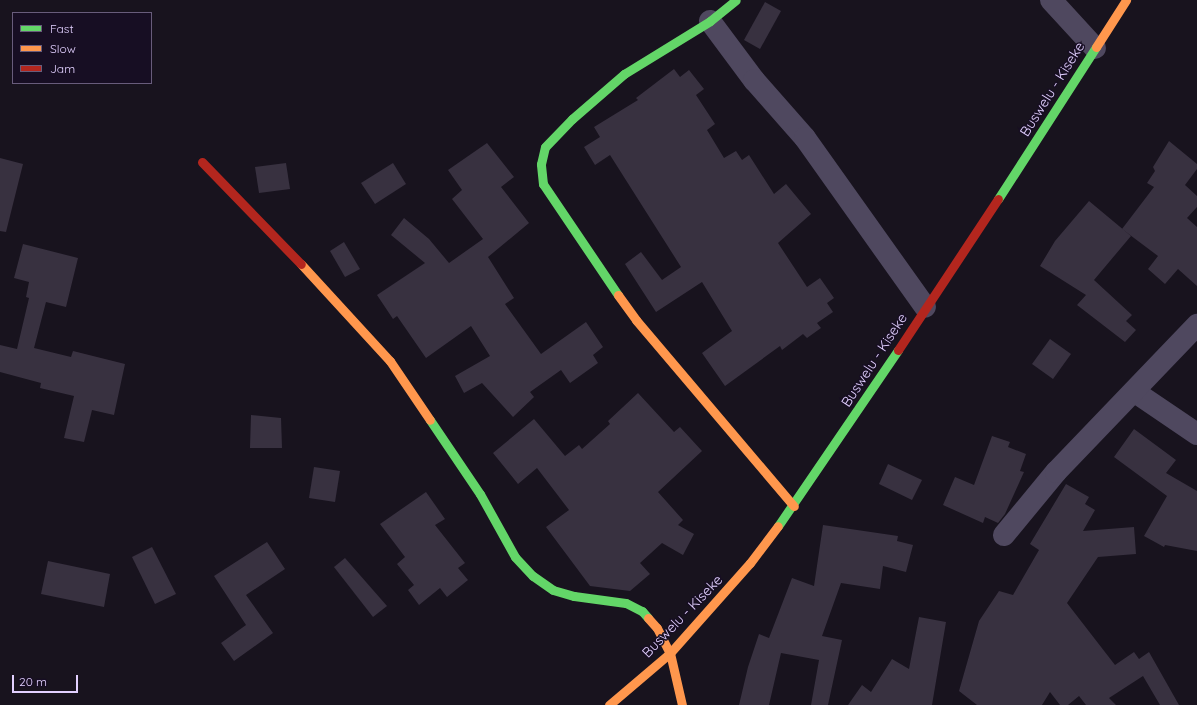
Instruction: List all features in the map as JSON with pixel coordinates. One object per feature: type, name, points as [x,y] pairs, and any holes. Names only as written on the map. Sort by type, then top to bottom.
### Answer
[{"type":"street","points":[[736,0],[710,21],[624,74],[572,119],[545,147],[541,164],[543,184],[581,243],[636,320],[794,506]]},
{"type":"street","points":[[1051,0],[1095,48]]},
{"type":"street","name":"Buswelu - Kiseke","points":[[609,705],[670,653],[750,563],[794,506],[1034,145],[1126,0]]},
{"type":"street","points":[[710,21],[754,80],[813,148],[925,307]]},
{"type":"street","points":[[202,162],[343,307],[390,361],[480,494],[515,557],[533,576],[553,590],[574,596],[626,603],[642,610],[657,628],[670,653],[682,705]]},
{"type":"street","points":[[1004,535],[1056,472],[1135,392],[1197,325]]},
{"type":"street","points":[[1135,392],[1197,434]]},
{"type":"building","points":[[765,2],[781,11],[760,49],[744,40]]},
{"type":"building","points":[[674,69],[680,77],[689,70],[704,89],[696,95],[715,124],[707,130],[724,158],[736,151],[742,160],[749,155],[774,194],[786,184],[811,214],[778,243],[807,287],[820,278],[834,298],[827,303],[833,312],[817,323],[821,328],[807,338],[803,334],[782,350],[780,346],[725,386],[702,353],[732,331],[702,282],[656,312],[625,264],[641,252],[662,280],[681,267],[610,155],[595,165],[584,147],[600,137],[594,127],[638,100],[636,98]]},
{"type":"building","points":[[1169,141],[1197,164],[1197,169],[1185,185],[1197,196],[1197,207],[1187,218],[1197,227],[1197,286],[1178,269],[1165,284],[1148,269],[1158,256],[1122,229],[1154,187],[1147,183],[1155,171],[1153,167]]},
{"type":"building","points":[[487,143],[514,177],[501,187],[529,223],[488,257],[514,298],[505,304],[541,354],[586,322],[603,347],[593,355],[598,363],[570,383],[561,370],[530,392],[534,397],[513,417],[482,383],[464,393],[455,376],[490,356],[471,326],[426,358],[397,316],[393,319],[377,295],[425,263],[391,235],[404,218],[429,239],[449,263],[483,239],[452,199],[462,190],[448,170]]},
{"type":"building","points":[[0,158],[23,164],[6,232],[0,231]]},
{"type":"building","points":[[286,163],[290,189],[259,193],[255,167]]},
{"type":"building","points":[[393,163],[406,184],[375,204],[361,183]]},
{"type":"building","points":[[1089,201],[1131,236],[1094,280],[1132,315],[1126,321],[1136,330],[1125,342],[1077,305],[1086,295],[1040,266],[1055,241]]},
{"type":"building","points":[[344,242],[360,269],[345,277],[330,251]]},
{"type":"building","points":[[23,244],[78,258],[66,307],[46,302],[34,348],[71,357],[73,351],[125,364],[114,415],[92,410],[84,442],[64,438],[74,396],[40,388],[41,383],[0,372],[0,345],[17,349],[29,298],[26,297],[29,282],[14,278]]},
{"type":"building","points":[[1050,339],[1071,354],[1053,379],[1032,364]]},
{"type":"building","points":[[638,393],[674,432],[680,427],[702,451],[658,492],[683,520],[678,525],[694,534],[683,555],[662,543],[640,563],[650,574],[630,591],[590,586],[546,527],[569,510],[537,468],[518,484],[493,453],[534,419],[565,456],[579,445],[582,449],[610,424],[608,421]]},
{"type":"building","points":[[251,415],[281,418],[282,448],[250,448]]},
{"type":"building","points":[[1134,429],[1176,460],[1166,473],[1197,491],[1197,551],[1165,545],[1164,547],[1144,536],[1167,496],[1114,457]]},
{"type":"building","points":[[992,436],[1010,442],[1008,447],[1026,454],[1020,471],[1024,472],[1005,514],[998,523],[985,517],[983,523],[943,505],[955,477],[974,485]]},
{"type":"building","points":[[888,464],[922,480],[912,500],[879,484]]},
{"type":"building","points":[[314,467],[340,471],[335,502],[309,498]]},
{"type":"building","points":[[1066,484],[1089,497],[1085,504],[1095,510],[1083,531],[1134,527],[1136,554],[1098,557],[1067,603],[1115,665],[1134,652],[1139,659],[1149,652],[1179,705],[1160,705],[1143,676],[1109,698],[1116,705],[1086,705],[1079,696],[1068,705],[1060,705],[1050,692],[1042,705],[977,705],[959,691],[979,621],[999,591],[1013,595],[1039,550],[1030,544]]},
{"type":"building","points":[[426,492],[445,519],[435,525],[465,563],[458,568],[468,580],[447,597],[440,588],[419,605],[408,590],[414,585],[397,564],[405,557],[380,524]]},
{"type":"building","points":[[823,525],[898,536],[897,541],[913,545],[906,572],[883,566],[880,589],[841,583],[822,636],[842,640],[828,705],[811,705],[819,660],[781,653],[769,705],[739,705],[748,667],[759,634],[769,638],[792,578],[814,586]]},
{"type":"building","points":[[267,542],[285,569],[246,595],[273,633],[234,661],[221,643],[246,625],[214,576]]},
{"type":"building","points":[[152,547],[176,594],[155,604],[132,557]]},
{"type":"building","points":[[345,558],[387,606],[373,617],[334,567]]},
{"type":"building","points":[[48,561],[110,574],[104,607],[41,594]]},
{"type":"building","points":[[919,617],[946,622],[932,705],[848,705],[862,685],[871,692],[892,659],[909,669]]},
{"type":"traffic: fast","points":[[618,295],[543,184],[541,164],[545,147],[572,119],[624,74],[710,21],[736,0]]},
{"type":"traffic: fast","points":[[998,199],[1096,47]]},
{"type":"traffic: fast","points":[[778,526],[898,350]]},
{"type":"traffic: fast","points":[[430,420],[480,494],[515,557],[533,576],[553,590],[574,596],[626,603],[642,611],[648,618]]},
{"type":"traffic: slow","points":[[1096,47],[1126,0]]},
{"type":"traffic: slow","points":[[301,264],[390,361],[430,420]]},
{"type":"traffic: slow","points":[[618,295],[636,320],[794,506]]},
{"type":"traffic: slow","points":[[609,705],[670,653],[750,563],[778,526]]},
{"type":"traffic: slow","points":[[648,618],[657,628],[670,653],[682,705]]},
{"type":"traffic: jam","points":[[202,162],[301,264]]},
{"type":"traffic: jam","points":[[898,350],[998,199]]}]
